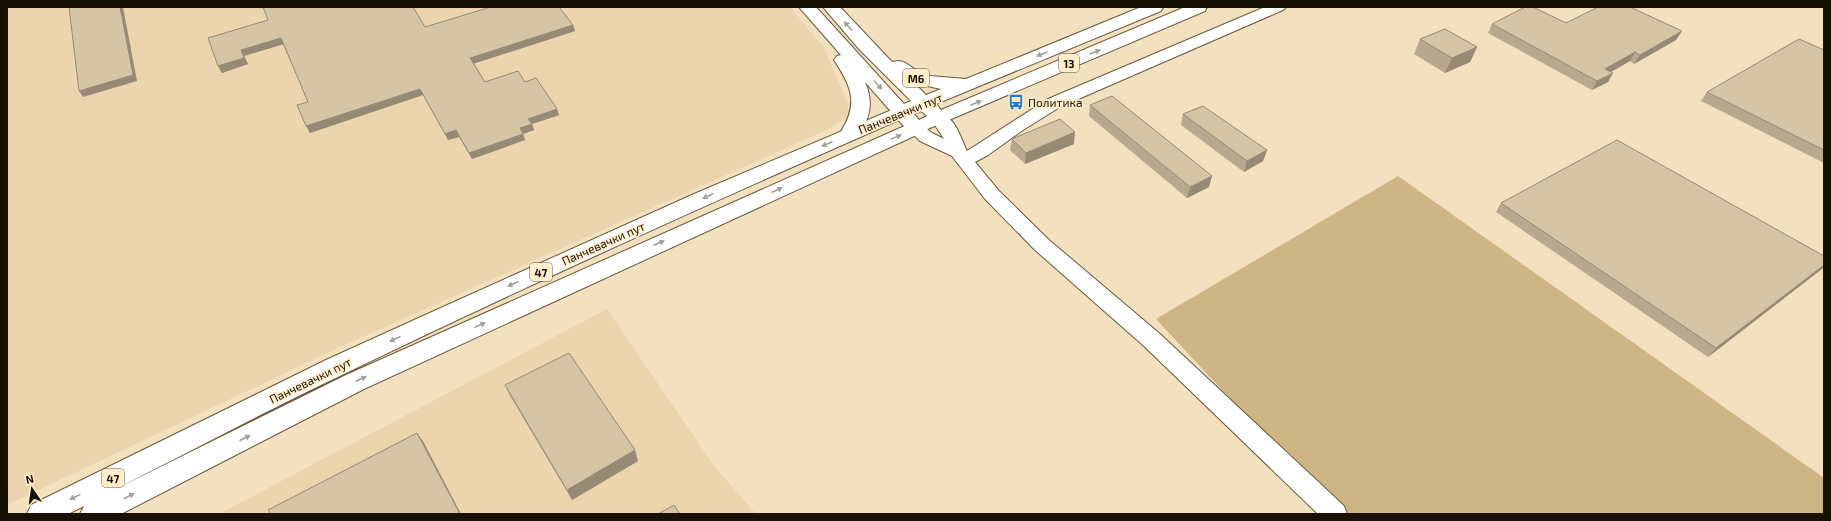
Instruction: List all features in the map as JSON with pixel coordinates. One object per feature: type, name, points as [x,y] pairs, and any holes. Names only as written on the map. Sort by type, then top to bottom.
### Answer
[{"type":"main road","points":[[807,7],[916,128]]},
{"type":"main road","points":[[831,7],[865,45],[940,119]]},
{"type":"main road","name":"Панчевачки пут","points":[[40,514],[335,367],[442,317],[850,134],[1155,7]]},
{"type":"main road","name":"Панчевачки пут","points":[[94,514],[355,382],[916,128],[1199,7]]},
{"type":"main road","points":[[833,36],[835,48],[855,79],[861,103],[860,120],[850,134]]},
{"type":"main road","name":"M6","points":[[865,45],[892,60],[909,74],[921,80],[943,84],[976,81]]},
{"type":"street","points":[[916,128],[926,137],[961,156],[982,151],[1017,126],[1054,103],[1278,7]]},
{"type":"street","points":[[940,119],[951,133],[961,156],[992,195],[1042,245],[1152,340],[1335,514]]},
{"type":"shaded area","points":[[7,7],[790,7],[823,46],[848,103],[849,116],[831,128],[338,348],[7,505]]},
{"type":"shaded area","points":[[1398,176],[1824,478],[1824,514],[1337,514],[1156,319]]},
{"type":"shaded area","points":[[607,309],[714,466],[756,514],[219,514]]},
{"type":"building","points":[[69,7],[120,7],[133,75],[79,91]]},
{"type":"building","points":[[263,7],[413,7],[425,27],[491,7],[559,7],[573,25],[470,58],[485,82],[518,71],[525,82],[536,78],[557,109],[528,119],[532,124],[520,128],[523,134],[469,153],[456,130],[445,134],[420,89],[306,126],[297,105],[308,102],[281,38],[241,50],[244,58],[218,66],[208,38],[268,20]]},
{"type":"building","points":[[1525,7],[1533,7],[1566,23],[1598,7],[1630,7],[1682,31],[1640,55],[1635,52],[1605,69],[1613,73],[1597,81],[1492,24]]},
{"type":"building","points":[[1445,29],[1477,47],[1452,58],[1420,39]]},
{"type":"building","points":[[1799,39],[1824,50],[1824,150],[1707,92]]},
{"type":"building","points":[[1112,96],[1212,176],[1190,187],[1090,105]]},
{"type":"building","points":[[1203,106],[1267,150],[1247,161],[1183,114]]},
{"type":"building","points":[[1060,119],[1075,132],[1026,153],[1012,139]]},
{"type":"building","points":[[1617,140],[1824,256],[1824,265],[1716,348],[1501,203]]},
{"type":"building","points":[[569,353],[635,450],[567,490],[505,385]]},
{"type":"building","points":[[417,433],[460,514],[270,514],[268,510]]},
{"type":"building","points":[[674,505],[680,514],[658,514]]},
{"type":"place","name":"Политика","points":[[1016,102]]}]
